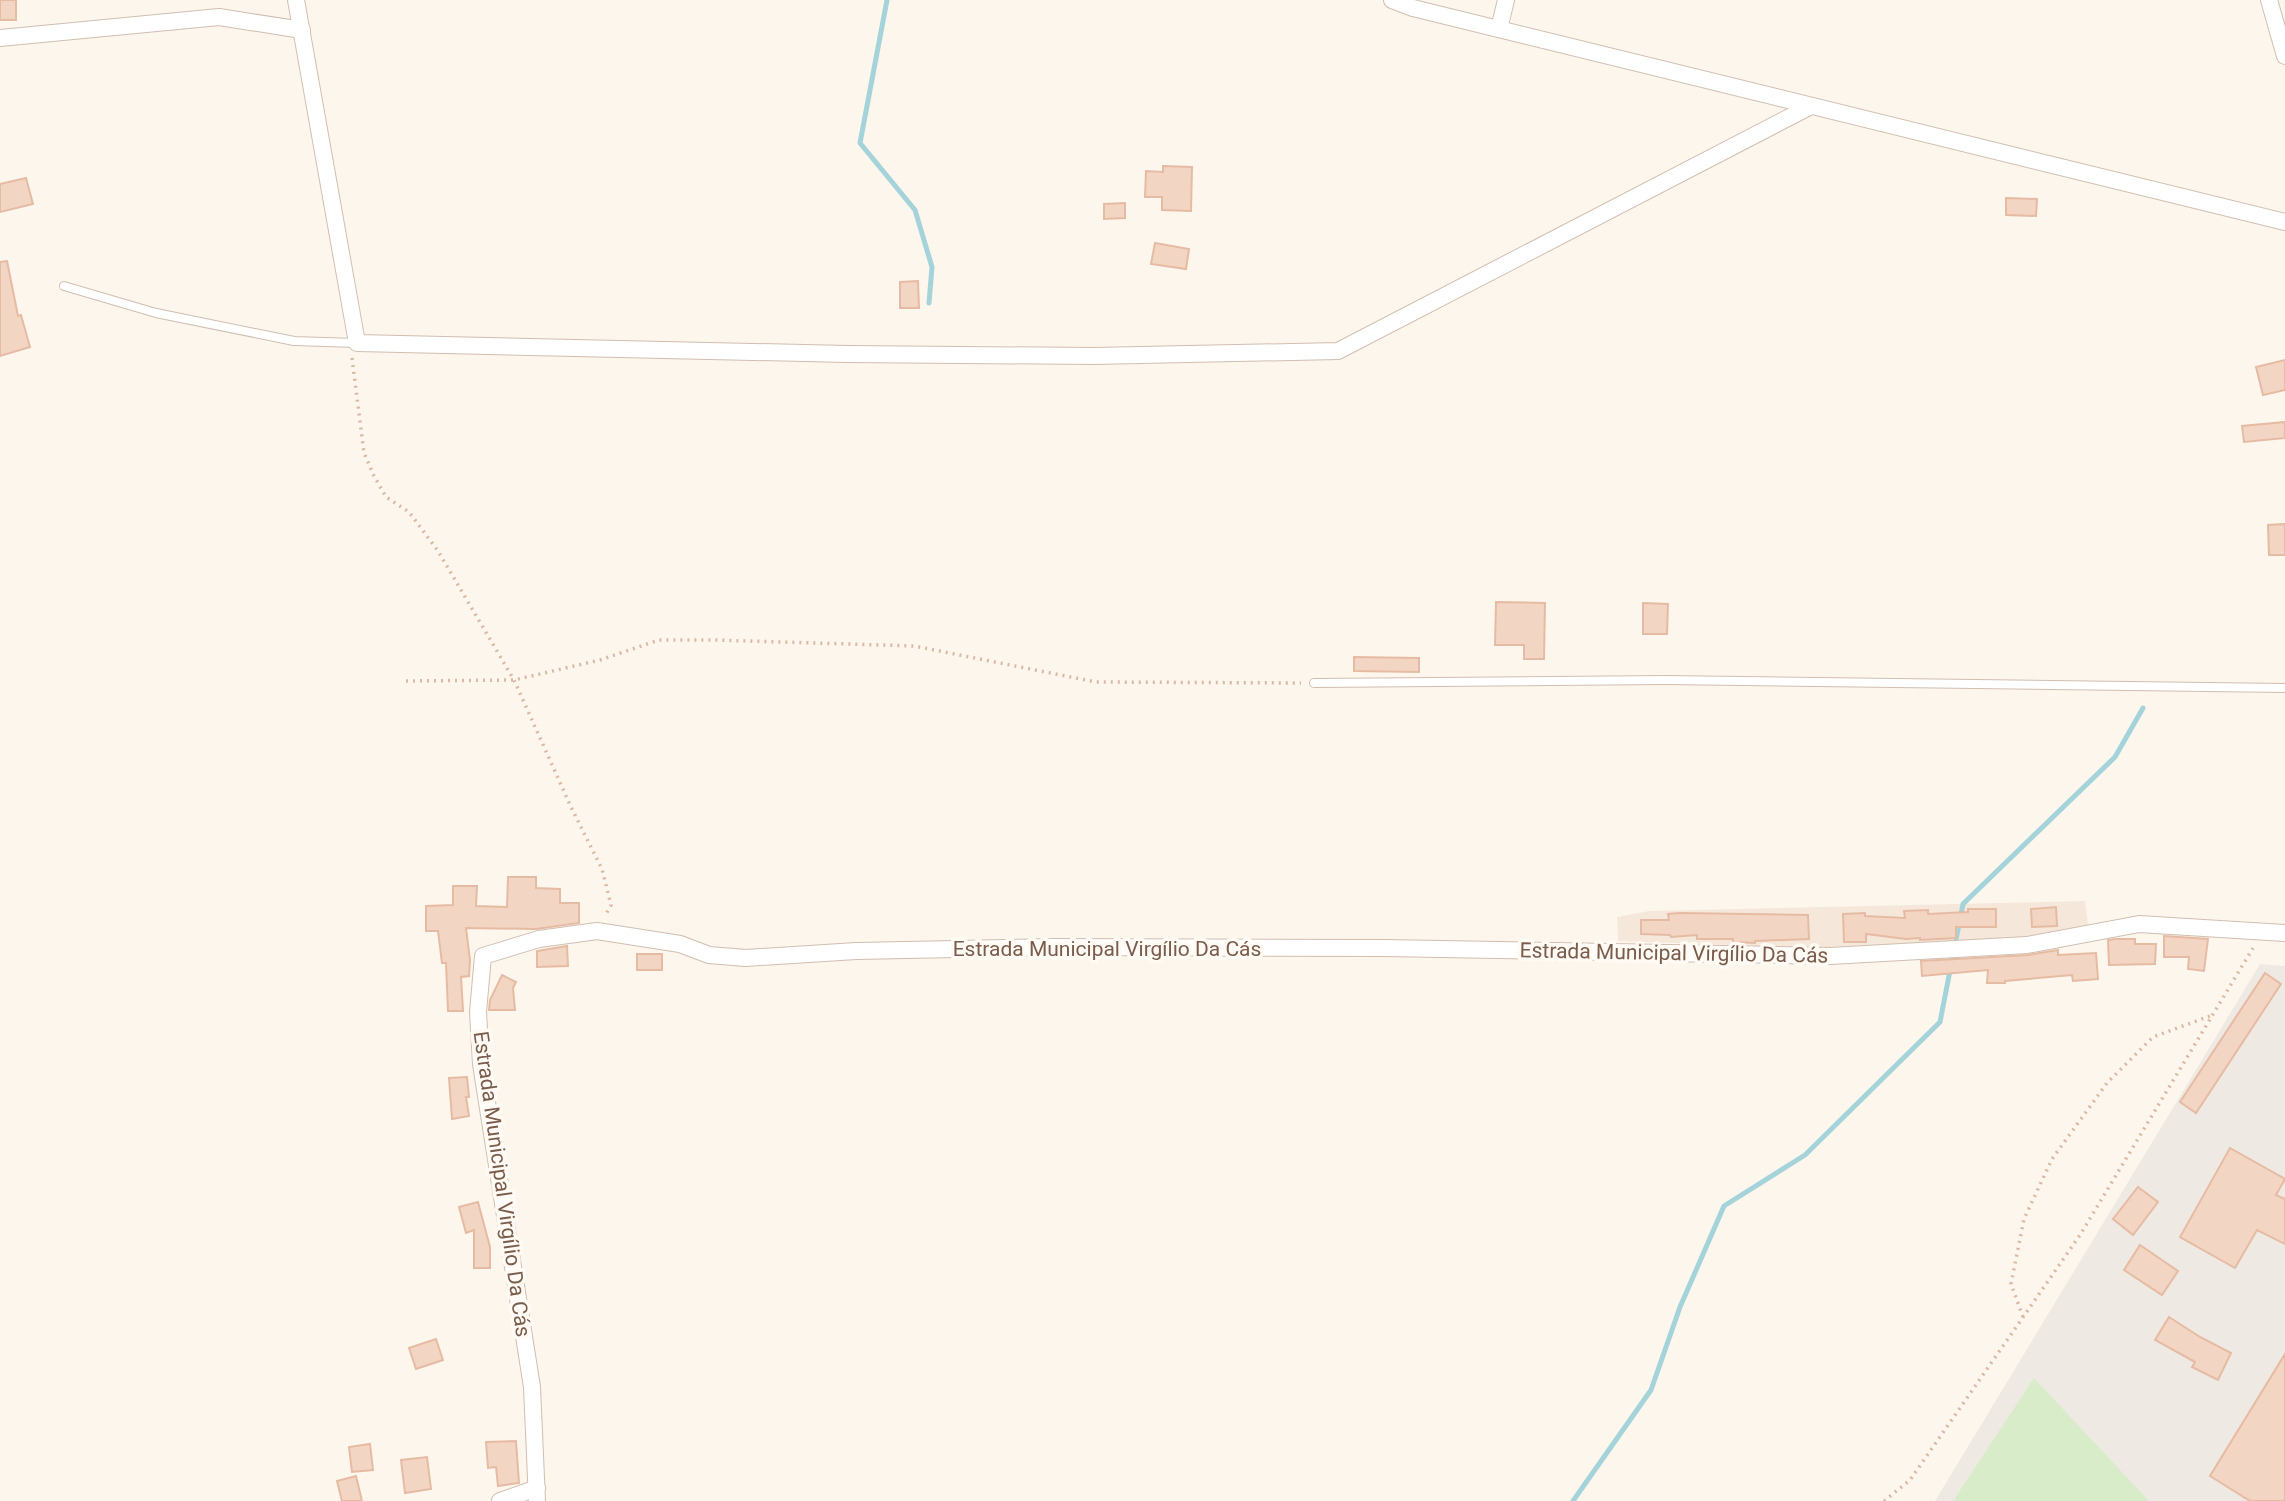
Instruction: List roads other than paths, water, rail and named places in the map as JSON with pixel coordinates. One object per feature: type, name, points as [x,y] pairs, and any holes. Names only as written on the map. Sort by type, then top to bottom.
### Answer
[{"type":"street","points":[[296,0],[357,343],[1093,356],[1338,351],[1811,106]]},
{"type":"street","points":[[1392,0],[1413,8],[2285,222]]},
{"type":"street","points":[[1499,29],[1506,0]]},
{"type":"street","points":[[2269,0],[2281,28],[2285,56]]},
{"type":"street","points":[[0,38],[219,17],[302,30]]},
{"type":"street","name":"Estrada Municipal Virgílio Da Cás","points":[[537,1494],[532,1387],[481,1064],[478,1012],[483,957],[539,939],[597,931],[680,944],[709,955],[746,958],[856,951],[1054,947],[1384,948],[1830,957],[2027,945],[2139,923],[2285,933]]},
{"type":"street","points":[[500,1501],[537,1494]]},
{"type":"lane","points":[[64,286],[156,313],[294,341],[357,343]]},
{"type":"lane","points":[[1314,683],[1665,680],[2285,688]]},
{"type":"waterway","points":[[887,0],[860,143],[915,210],[932,267],[929,303]]},
{"type":"waterway","points":[[1573,1501],[1651,1390],[1680,1307],[1724,1206],[1805,1155],[1940,1022],[1963,904],[2115,757],[2143,708]]}]
